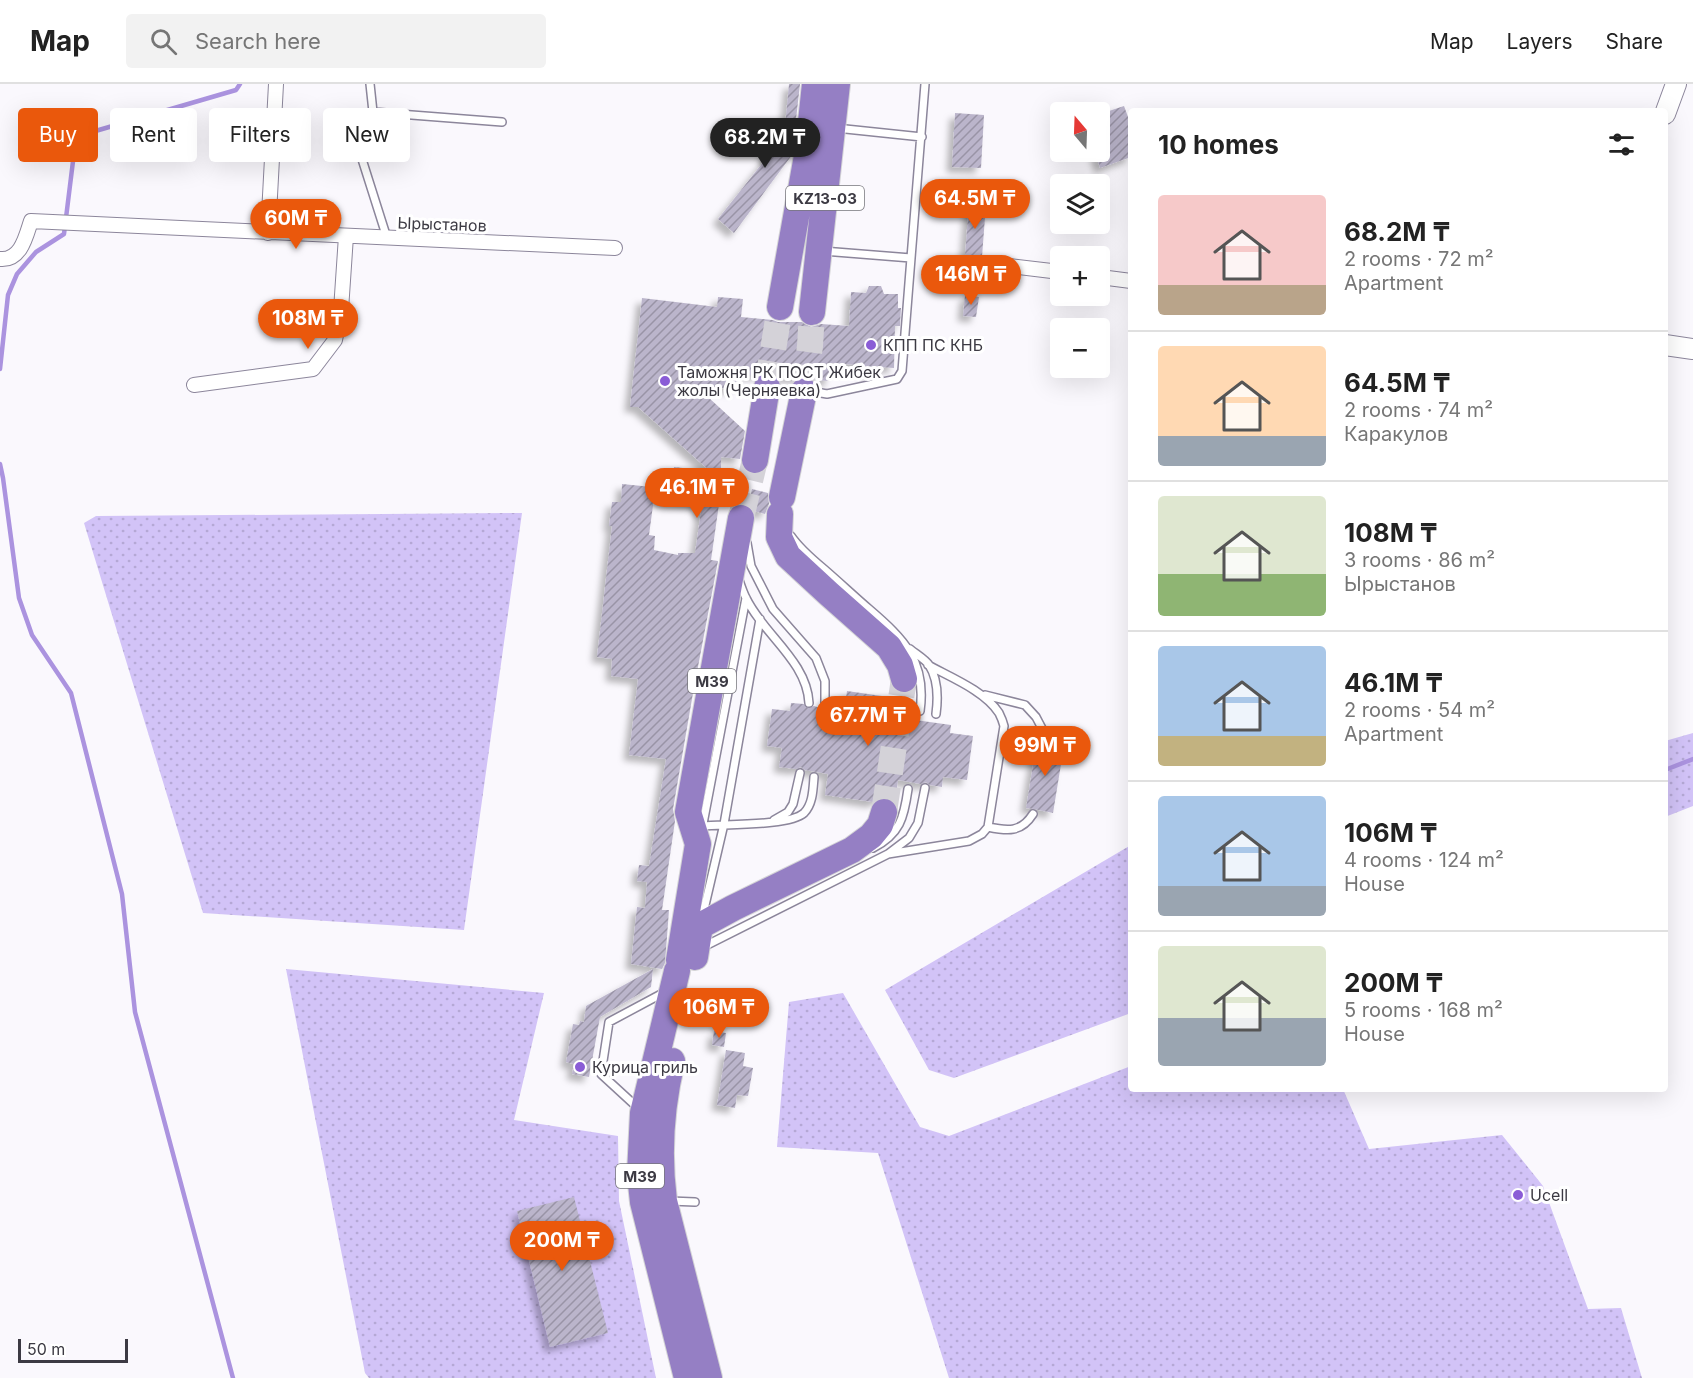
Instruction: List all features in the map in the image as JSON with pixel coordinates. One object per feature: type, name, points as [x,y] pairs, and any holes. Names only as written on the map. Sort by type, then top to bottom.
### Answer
[{"type":"highway","name":"KZ13-03","points":[[780,307],[808,150],[815,84]]},
{"type":"highway","name":"KZ13-03","points":[[812,312],[837,84]]},
{"type":"highway","points":[[754,460],[767,387]]},
{"type":"highway","points":[[804,391],[781,506],[779,537],[788,556],[889,647],[900,665],[904,679]]},
{"type":"highway","name":"M39","points":[[709,1378],[664,1201],[661,1175],[661,1131],[666,1083],[685,968],[701,835],[688,812],[742,516]]},
{"type":"highway","points":[[700,926],[733,908],[803,878],[852,850],[871,836],[880,825],[884,812]]},
{"type":"highway","name":"M39","points":[[687,1378],[642,1202],[640,1174],[643,1113],[685,968],[700,926]]},
{"type":"main road","points":[[1667,108],[1676,84]]},
{"type":"main road","points":[[1668,345],[1693,349]]},
{"type":"street","points":[[268,232],[276,84]]},
{"type":"street","name":"Ырыстанов","points":[[0,259],[5,260],[20,251],[31,221],[615,248]]},
{"type":"street","points":[[194,385],[314,369],[334,340],[341,310],[346,236]]},
{"type":"street","points":[[1001,265],[1050,271]]},
{"type":"street","points":[[1110,278],[1128,281]]},
{"type":"lane","points":[[370,84],[373,108]]},
{"type":"lane","points":[[804,391],[827,393],[897,380],[902,371],[926,84]]},
{"type":"lane","points":[[410,115],[502,122]]},
{"type":"lane","points":[[833,128],[922,137]]},
{"type":"lane","points":[[363,162],[387,238]]},
{"type":"lane","points":[[818,250],[911,258]]},
{"type":"lane","points":[[781,506],[788,530],[796,544],[928,664],[980,694],[1000,713],[1005,726],[988,826],[982,834],[969,841],[888,854]]},
{"type":"lane","points":[[742,516],[752,566],[773,609],[816,658],[825,681],[825,703]]},
{"type":"lane","points":[[733,563],[746,598],[800,671],[808,690],[809,703]]},
{"type":"lane","points":[[701,835],[746,598]]},
{"type":"lane","points":[[700,926],[724,824],[760,619]]},
{"type":"lane","points":[[908,646],[920,677],[922,697],[920,711]]},
{"type":"lane","points":[[928,664],[935,678],[938,701],[936,714]]},
{"type":"lane","points":[[980,694],[1025,705],[1036,717],[1047,738]]},
{"type":"lane","points":[[770,822],[788,812],[796,796],[800,773]]},
{"type":"lane","points":[[701,835],[724,824],[770,822],[795,818],[804,812],[810,803],[814,777]]},
{"type":"lane","points":[[643,1113],[601,1074],[609,1022],[685,968],[888,854],[909,838],[918,823],[925,788]]},
{"type":"lane","points":[[866,852],[884,843],[898,828],[904,815],[908,789]]},
{"type":"lane","points":[[988,826],[1007,831],[1028,822],[1033,814]]},
{"type":"lane","points":[[664,1201],[695,1202]]},
{"type":"shaded area","points":[[522,513],[464,930],[203,913],[84,523],[96,516]]},
{"type":"shaded area","points":[[1693,733],[1693,806],[1668,816],[1668,740]]},
{"type":"shaded area","points":[[1128,847],[1128,1014],[954,1078],[929,1070],[885,990]]},
{"type":"shaded area","points":[[286,969],[544,993],[514,1120],[618,1136],[619,1201],[656,1378],[369,1378],[365,1373]]},
{"type":"shaded area","points":[[843,993],[920,1127],[949,1136],[1128,1067],[1128,1092],[1344,1092],[1369,1149],[1502,1135],[1543,1186],[1588,1309],[1621,1308],[1642,1378],[949,1378],[878,1153],[777,1147],[789,1002]]},
{"type":"building","points":[[789,84],[800,84],[792,155],[734,233],[718,219],[784,136]]},
{"type":"building","points":[[1124,106],[1128,117],[1128,158],[1100,168],[1098,162],[1110,162],[1110,111]]},
{"type":"building","points":[[955,113],[984,115],[981,168],[952,167]]},
{"type":"building","points":[[969,202],[986,204],[982,257],[965,256]]},
{"type":"building","points":[[869,286],[881,286],[884,294],[898,294],[898,308],[901,308],[900,326],[895,326],[894,368],[879,367],[872,373],[865,373],[859,365],[832,363],[830,381],[814,380],[806,376],[778,377],[769,372],[758,375],[737,375],[735,389],[696,386],[745,431],[740,459],[721,457],[721,497],[711,560],[718,561],[673,809],[675,821],[662,910],[669,910],[665,963],[662,969],[631,964],[637,907],[645,908],[647,882],[637,881],[639,865],[649,866],[666,759],[629,755],[638,679],[611,676],[612,659],[597,657],[612,526],[609,526],[612,502],[621,502],[622,484],[672,489],[674,467],[710,471],[638,407],[630,407],[642,298],[717,307],[718,297],[743,299],[741,317],[778,322],[802,322],[811,327],[821,324],[849,326],[851,292],[866,293]],"holes":[[[654,498],[702,504],[695,553],[678,553],[678,555],[654,550],[655,536],[649,535]]]},
{"type":"building","points":[[965,295],[979,297],[976,317],[963,316]]},
{"type":"building","points":[[752,489],[768,493],[769,504],[765,514],[754,511],[748,505]]},
{"type":"building","points":[[847,691],[903,699],[901,718],[951,725],[950,733],[973,736],[967,780],[943,777],[942,787],[926,782],[921,784],[898,780],[895,802],[881,797],[873,802],[825,795],[828,774],[805,770],[801,767],[796,769],[779,767],[782,748],[767,746],[772,709],[790,711],[791,703],[804,704],[808,708],[814,706],[844,710]]},
{"type":"building","points":[[1037,741],[1064,746],[1053,813],[1026,808]]},
{"type":"building","points":[[653,969],[651,987],[600,1017],[589,1077],[572,1074],[574,1064],[566,1062],[573,1024],[579,1025],[580,1021],[584,1022],[586,1006]]},
{"type":"building","points":[[714,1031],[726,1033],[724,1047],[712,1045]]},
{"type":"building","points":[[726,1050],[745,1053],[743,1066],[753,1068],[748,1096],[737,1095],[735,1108],[717,1105]]},
{"type":"building","points":[[574,1197],[608,1333],[550,1347],[517,1211]]},
{"type":"waterway","points":[[0,369],[8,295],[17,274],[36,252],[64,234],[75,145],[92,132],[236,90],[240,84]]},
{"type":"waterway","points":[[0,464],[19,598],[32,635],[71,693],[122,894],[135,1012],[233,1378]]},
{"type":"waterway","points":[[1668,769],[1693,759]]},
{"type":"tunnel","points":[[767,387],[780,307]]},
{"type":"tunnel","points":[[804,391],[812,312]]},
{"type":"tunnel","points":[[741,518],[755,460]]},
{"type":"tunnel","points":[[884,812],[904,679]]},
{"type":"place","name":"КПП ПС КНБ","points":[[871,345]]},
{"type":"place","name":"Таможня РК ПОСТ Жибек жолы (Черняевка)","points":[[665,381]]},
{"type":"place","name":"Курица гриль","points":[[580,1067]]},
{"type":"place","name":"Ucell","points":[[1518,1195]]}]
